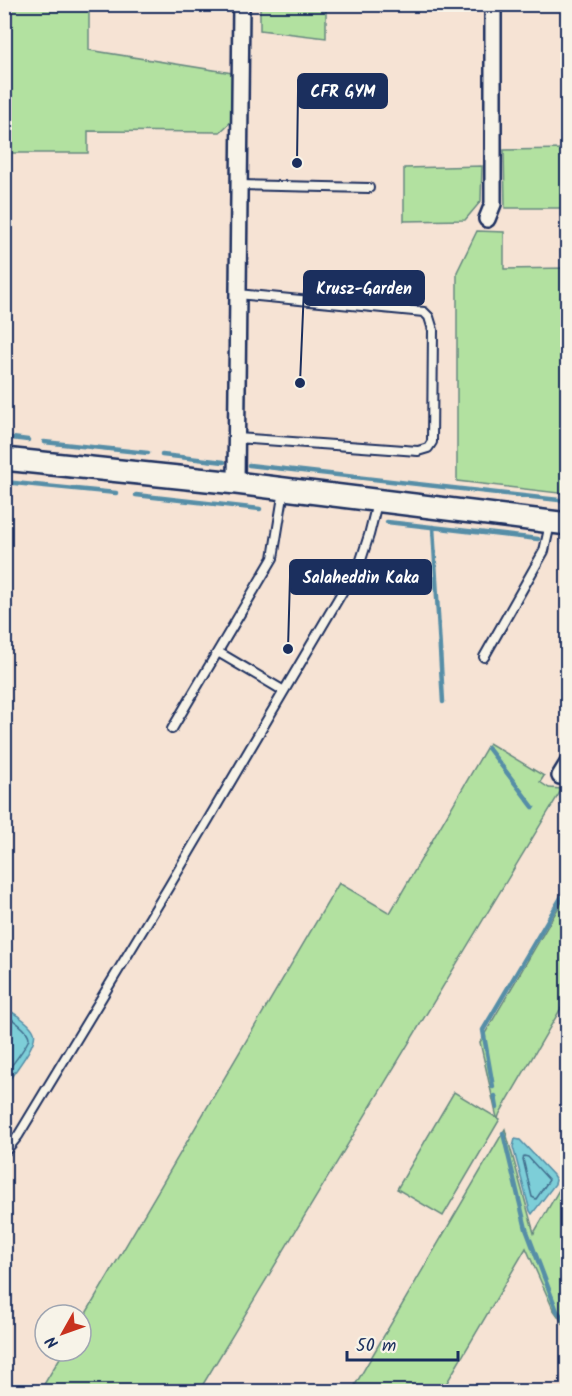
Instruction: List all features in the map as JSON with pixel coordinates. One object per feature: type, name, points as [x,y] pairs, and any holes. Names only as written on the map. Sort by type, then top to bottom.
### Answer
[{"type":"street","points":[[236,483],[241,4]]},
{"type":"street","points":[[487,219],[493,204],[493,4]]},
{"type":"street","points":[[4,459],[236,483],[557,523]]},
{"type":"lane","points":[[239,185],[369,188]]},
{"type":"lane","points":[[237,438],[418,451],[428,448],[432,442],[433,330],[429,317],[424,312],[238,294]]},
{"type":"lane","points":[[172,729],[273,558],[285,489]]},
{"type":"lane","points":[[4,1153],[18,1136],[104,994],[361,560],[377,500]]},
{"type":"lane","points":[[484,657],[544,551],[548,533],[557,523]]},
{"type":"lane","points":[[218,652],[284,691]]},
{"type":"green space","points":[[5,4],[89,5],[89,50],[232,73],[232,121],[220,132],[88,131],[88,153],[5,153]]},
{"type":"green space","points":[[260,5],[326,5],[326,38],[260,30]]},
{"type":"green space","points":[[567,149],[567,208],[505,208],[504,150]]},
{"type":"green space","points":[[482,166],[481,201],[465,220],[404,221],[404,168]]},
{"type":"green space","points":[[477,231],[504,232],[504,269],[567,268],[567,494],[457,481],[457,272]]},
{"type":"green space","points":[[489,743],[544,776],[540,782],[549,788],[562,789],[199,1391],[40,1391],[57,1363],[93,1363],[92,1303],[339,883],[390,913]]},
{"type":"green space","points":[[567,893],[567,998],[443,1216],[397,1189],[454,1092],[497,1118],[480,1042]]},
{"type":"green space","points":[[505,1129],[534,1233],[567,1176],[567,1329],[553,1309],[526,1248],[442,1391],[351,1392]]},
{"type":"water","points":[[5,1008],[29,1025],[34,1032],[34,1037],[29,1051],[5,1086]]},
{"type":"water","points":[[515,1139],[520,1140],[556,1180],[532,1214],[513,1147]]},
{"type":"waterway","points":[[4,437],[28,440]]},
{"type":"waterway","points":[[44,442],[148,453]]},
{"type":"waterway","points":[[162,455],[224,462]]},
{"type":"waterway","points":[[249,465],[568,501]]},
{"type":"waterway","points":[[4,482],[116,493]]},
{"type":"waterway","points":[[136,495],[260,509]]},
{"type":"waterway","points":[[387,522],[538,539]]},
{"type":"waterway","points":[[433,527],[443,702]]},
{"type":"waterway","points":[[488,748],[533,807]]},
{"type":"waterway","points":[[493,1087],[483,1030],[568,886]]},
{"type":"waterway","points":[[495,1096],[497,1108]]},
{"type":"waterway","points":[[503,1133],[526,1229],[557,1311],[568,1324]]},
{"type":"place","name":"CFR GYM","points":[[297,163]]},
{"type":"place","name":"Krusz-Garden","points":[[300,383]]},
{"type":"place","name":"Salaheddin Kaka","points":[[288,649]]}]
